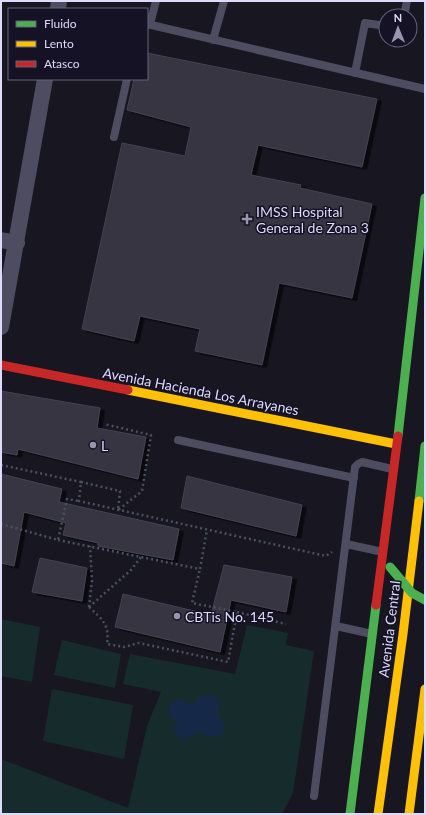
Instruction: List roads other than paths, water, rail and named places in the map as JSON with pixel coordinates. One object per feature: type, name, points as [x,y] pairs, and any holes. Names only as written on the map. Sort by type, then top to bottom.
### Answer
[{"type":"street","points":[[1,327],[9,241],[45,80]]},
{"type":"street","points":[[350,814],[408,357],[425,198]]},
{"type":"street","points":[[408,357],[417,344]]},
{"type":"street","name":"Avenida Hacienda Los Arrayanes","points":[[1,365],[396,444]]},
{"type":"street","name":"Avenida Central","points":[[378,814],[404,626],[425,446]]},
{"type":"street","points":[[383,552],[390,567],[412,593],[425,600]]},
{"type":"street","points":[[409,814],[425,689]]},
{"type":"lane","points":[[156,1],[148,24],[355,74],[425,89]]},
{"type":"lane","points":[[214,40],[224,1]]},
{"type":"lane","points":[[355,74],[365,23],[378,25]]},
{"type":"lane","points":[[114,137],[127,80]]},
{"type":"lane","points":[[178,440],[354,478]]},
{"type":"lane","points":[[314,796],[355,467],[362,462],[393,469]]},
{"type":"lane","points":[[346,544],[383,552]]},
{"type":"lane","points":[[336,626],[372,634]]},
{"type":"water","points":[[212,695],[220,702],[217,714],[224,723],[222,735],[208,737],[200,731],[186,739],[177,735],[173,727],[178,721],[169,716],[170,704],[178,699],[193,705],[201,696]]},
{"type":"place","name":"IMSS Hospital General de Zona 3","points":[[247,219]]},
{"type":"place","name":"L","points":[[93,445]]},
{"type":"place","name":"CBTis No. 145","points":[[177,616]]}]
